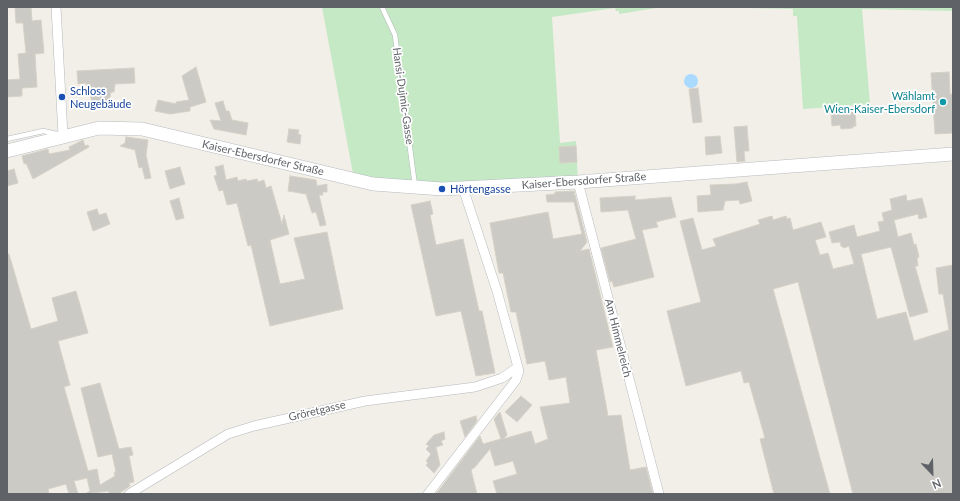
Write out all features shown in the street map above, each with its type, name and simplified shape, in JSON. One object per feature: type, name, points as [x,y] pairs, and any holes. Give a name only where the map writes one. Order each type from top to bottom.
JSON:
[{"type":"main road","name":"Kaiser-Ebersdorfer Straße","points":[[7,151],[63,135],[104,127],[142,129],[373,184],[416,188],[463,188],[578,182],[953,154]]},
{"type":"street","points":[[56,7],[63,135]]},
{"type":"street","name":"Am Himmelreich","points":[[578,182],[659,494]]},
{"type":"street","points":[[428,494],[516,380],[518,368],[497,291],[463,188]]},
{"type":"street","name":"Gröretgasse","points":[[129,494],[228,434],[254,426],[365,401],[475,387],[502,378],[518,368]]},
{"type":"lane","name":"Hansi-Dujmic-Gasse","points":[[382,7],[395,35],[416,188]]},
{"type":"lane","points":[[7,139],[43,131],[63,135]]},
{"type":"green space","points":[[322,7],[662,7],[619,14],[619,11],[616,11],[615,8],[552,17],[560,143],[576,141],[578,182],[463,188],[354,179]]},
{"type":"green space","points":[[703,7],[953,7],[953,11],[862,9],[870,104],[803,109],[797,16],[793,16],[793,9]]},
{"type":"water","points":[[691,74],[696,76],[698,81],[696,86],[691,88],[686,86],[684,81],[686,76]]},
{"type":"building","points":[[15,7],[31,7],[32,21],[41,20],[44,53],[35,54],[37,87],[22,88],[22,96],[7,97],[7,80],[20,79],[18,54],[26,53],[23,23],[16,23]]},
{"type":"building","points":[[196,67],[206,102],[190,107],[190,111],[170,114],[155,111],[158,100],[176,104],[176,102],[189,100],[182,76]]},
{"type":"building","points":[[134,68],[135,83],[115,84],[114,92],[111,92],[109,101],[92,102],[90,94],[88,95],[86,83],[78,84],[77,71]]},
{"type":"building","name":"Wählamt Wien-Kaiser-Ebersdorf","points":[[949,72],[950,94],[953,94],[953,133],[935,134],[931,73]]},
{"type":"building","points":[[698,88],[702,122],[693,123],[689,89]]},
{"type":"building","points":[[223,101],[226,111],[229,111],[232,120],[248,123],[246,135],[214,129],[210,120],[221,121],[215,103]]},
{"type":"building","points":[[855,111],[856,126],[853,126],[853,128],[841,129],[840,125],[832,126],[831,113]]},
{"type":"building","points":[[747,126],[749,151],[744,151],[745,161],[737,162],[734,127]]},
{"type":"building","points":[[289,129],[299,130],[298,134],[301,135],[300,144],[287,142]]},
{"type":"building","points":[[720,136],[722,153],[706,155],[705,137]]},
{"type":"building","points":[[126,137],[148,140],[146,155],[151,178],[145,179],[142,167],[139,168],[135,150],[120,146],[125,143]]},
{"type":"building","points":[[83,140],[85,146],[88,145],[89,147],[33,179],[26,163],[24,164],[22,156],[48,149],[49,154],[70,150],[69,147]]},
{"type":"building","points":[[576,146],[577,162],[560,163],[559,147]]},
{"type":"building","points":[[223,165],[226,180],[237,177],[238,181],[257,179],[258,182],[264,180],[266,188],[271,186],[282,224],[284,215],[289,234],[270,240],[280,284],[305,279],[294,238],[327,232],[343,309],[270,326],[251,245],[248,246],[237,203],[227,205],[223,190],[219,191],[214,176],[217,175],[215,167]]},
{"type":"building","points":[[180,167],[185,184],[170,189],[165,171]]},
{"type":"building","points":[[14,169],[18,183],[7,186],[7,171]]},
{"type":"building","points":[[290,176],[316,180],[317,186],[327,184],[327,192],[322,192],[323,195],[319,195],[326,225],[320,226],[316,212],[312,213],[306,194],[288,191]]},
{"type":"building","points":[[747,182],[752,201],[740,204],[739,200],[725,201],[723,210],[698,212],[697,196],[711,195],[710,185]]},
{"type":"building","points":[[574,191],[587,242],[580,251],[589,249],[613,347],[596,350],[608,416],[621,415],[630,470],[646,467],[653,494],[497,494],[493,481],[517,474],[513,461],[495,466],[490,449],[471,470],[477,494],[436,494],[480,436],[483,444],[501,439],[494,419],[500,412],[507,435],[503,439],[531,431],[535,444],[548,439],[540,407],[570,403],[566,377],[549,380],[545,361],[527,364],[516,312],[511,312],[503,273],[499,273],[490,223],[548,212],[553,239],[582,234],[574,202],[547,202],[546,195],[555,194],[555,192]]},
{"type":"building","points":[[906,195],[907,201],[922,198],[927,217],[919,219],[918,214],[894,220],[898,237],[911,233],[914,245],[916,244],[919,257],[917,258],[918,266],[915,266],[928,312],[910,317],[891,247],[861,254],[877,319],[906,312],[914,341],[949,330],[943,294],[939,294],[936,268],[953,265],[953,494],[853,494],[798,282],[773,289],[830,494],[774,494],[760,439],[765,438],[749,382],[744,383],[741,371],[686,386],[667,311],[701,302],[680,221],[693,218],[702,250],[716,246],[713,239],[760,224],[758,220],[772,216],[773,220],[786,216],[787,219],[790,218],[793,230],[821,222],[826,237],[815,240],[820,255],[828,253],[833,269],[854,264],[849,246],[844,248],[841,246],[840,242],[832,243],[829,232],[854,225],[857,237],[880,231],[878,222],[884,221],[882,213],[892,210],[890,199]]},
{"type":"building","points":[[635,196],[635,200],[671,197],[676,217],[656,222],[658,227],[642,230],[654,277],[614,287],[612,281],[610,282],[601,248],[636,239],[628,210],[601,212],[600,198]]},
{"type":"building","points":[[179,198],[184,218],[176,220],[170,201]]},
{"type":"building","points":[[430,201],[433,214],[430,215],[436,245],[463,239],[479,311],[482,311],[495,373],[476,376],[461,311],[436,316],[411,205]]},
{"type":"building","points":[[97,209],[99,215],[106,213],[110,224],[93,231],[87,212]]},
{"type":"building","points":[[7,254],[9,254],[31,329],[58,321],[52,298],[76,291],[88,333],[58,341],[70,385],[64,387],[88,471],[97,469],[100,485],[115,476],[114,472],[116,472],[112,454],[98,457],[81,388],[100,383],[119,449],[131,447],[133,455],[129,456],[134,482],[129,483],[130,486],[118,494],[110,494],[108,491],[85,494],[90,491],[87,478],[74,481],[78,494],[69,494],[66,484],[48,489],[49,494],[7,494]]},
{"type":"building","points":[[521,396],[532,405],[517,422],[505,412]]},
{"type":"building","points":[[476,416],[477,421],[465,437],[460,421]]},
{"type":"building","points":[[444,432],[445,439],[441,441],[443,445],[436,447],[440,465],[434,473],[426,465],[428,463],[426,461],[431,454],[426,449],[429,446],[426,444],[434,435]]},
{"type":"place","name":"Schloss Neugebäude","points":[[62,97]]},
{"type":"place","name":"Wählamt Wien-Kaiser-Ebersdorf","points":[[943,102]]},
{"type":"place","name":"Hörtengasse","points":[[442,189]]}]
